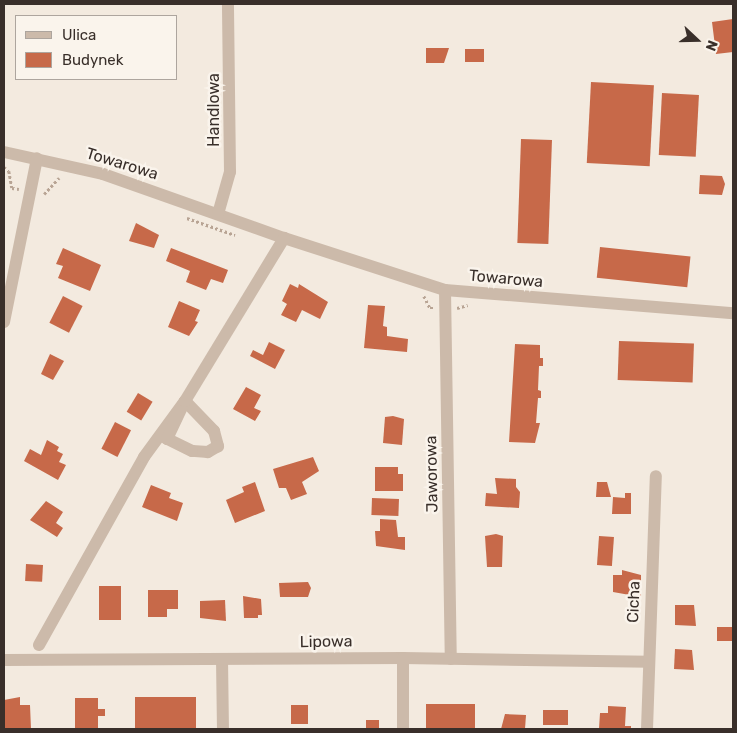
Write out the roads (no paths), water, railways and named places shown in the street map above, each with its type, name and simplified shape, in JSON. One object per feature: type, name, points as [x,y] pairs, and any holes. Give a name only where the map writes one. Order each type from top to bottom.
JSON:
[{"type":"street","name":"Handlowa","points":[[218,214],[230,172],[228,4]]},
{"type":"street","name":"Towarowa","points":[[4,152],[103,174],[284,238],[445,290],[733,313]]},
{"type":"street","points":[[4,322],[36,158]]},
{"type":"street","points":[[39,645],[144,457],[185,401],[284,238]]},
{"type":"street","name":"Jaworowa","points":[[445,290],[451,658]]},
{"type":"street","name":"Cicha","points":[[647,729],[656,476]]},
{"type":"street","points":[[403,658],[403,729]]},
{"type":"street","name":"Lipowa","points":[[4,660],[451,658],[649,662]]},
{"type":"street","points":[[222,659],[223,729]]}]
